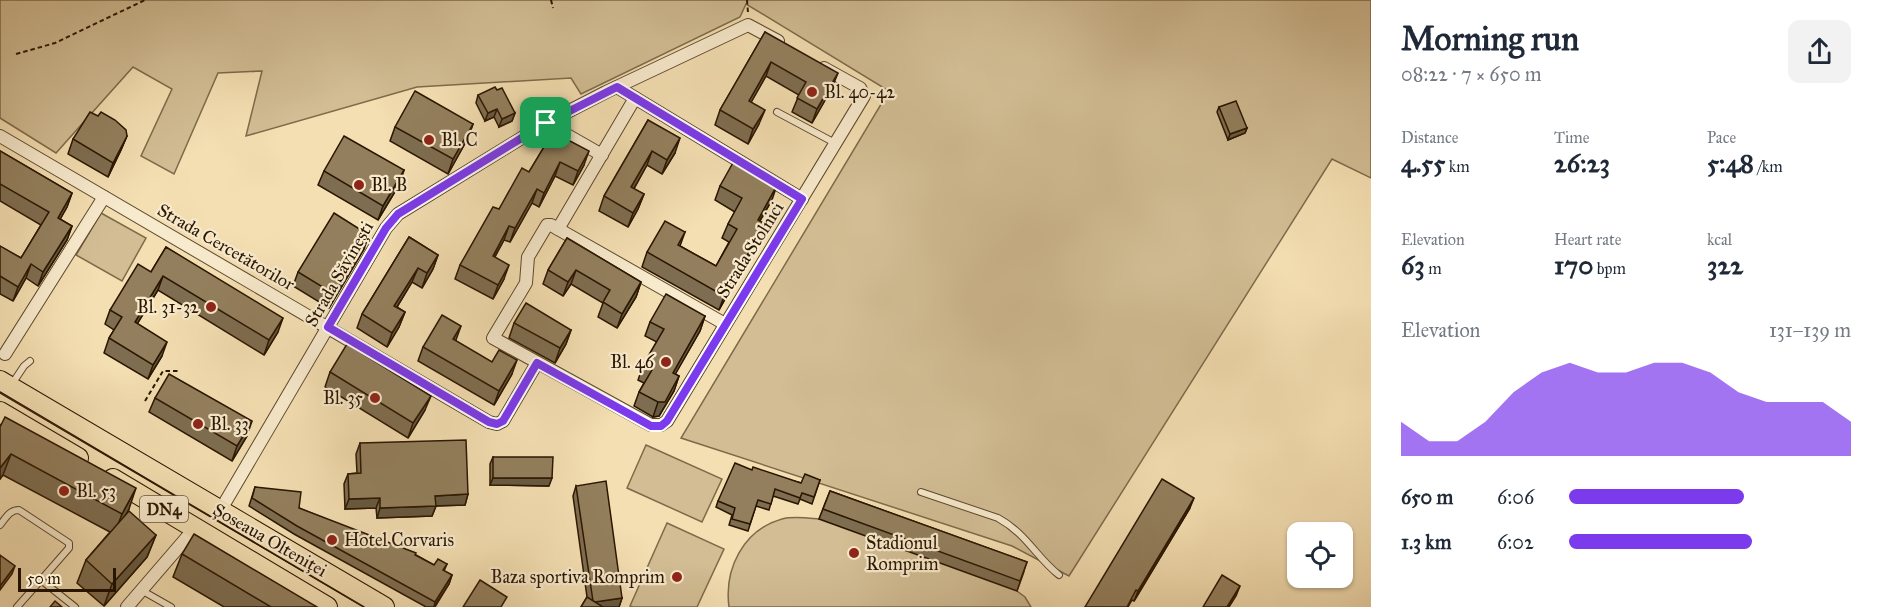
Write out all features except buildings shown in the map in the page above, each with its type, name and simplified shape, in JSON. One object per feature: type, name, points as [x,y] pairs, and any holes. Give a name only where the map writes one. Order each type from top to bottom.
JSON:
[{"type":"main road","name":"Șoseaua Olteniței","points":[[5,384],[384,607]]},
{"type":"main road","name":"Șoseaua Olteniței","points":[[0,412],[327,607]]},
{"type":"street","name":"Strada Săvinești","points":[[220,511],[386,228],[398,214],[546,123],[748,25],[789,48]]},
{"type":"street","name":"Strada Stolnici","points":[[537,363],[651,426],[661,426],[667,421],[864,96],[860,88],[809,59]]},
{"type":"street","points":[[617,87],[802,199]]},
{"type":"street","points":[[537,363],[494,338],[526,283],[528,257],[540,235],[547,225],[558,229],[635,98]]},
{"type":"street","points":[[546,123],[602,154]]},
{"type":"street","name":"Strada Cercetătorilor","points":[[0,136],[489,422],[497,424],[503,421],[537,363]]},
{"type":"street","points":[[5,354],[104,197]]},
{"type":"street","name":"Strada Stolnici","points":[[558,229],[725,324]]},
{"type":"street","points":[[127,607],[195,528]]},
{"type":"lane","points":[[777,112],[836,143]]},
{"type":"lane","points":[[5,384],[30,361]]},
{"type":"lane","points":[[921,492],[998,518],[1008,524],[1017,530],[1059,575]]},
{"type":"lane","points":[[0,525],[10,512],[19,510],[69,543],[69,548],[17,607]]},
{"type":"lane","points":[[40,580],[75,607]]},
{"type":"lane","points":[[141,590],[171,607]]},
{"type":"path","points":[[16,54],[55,43],[145,0]]},
{"type":"path","points":[[551,0],[553,8]]},
{"type":"path","points":[[145,401],[163,371],[178,371]]},
{"type":"shaded area","points":[[0,0],[1371,0],[1371,178],[1332,159],[1069,576],[1012,546],[681,438],[889,91],[746,4],[740,17],[581,94],[571,78],[417,87],[246,136],[262,71],[218,73],[174,174],[141,156],[172,89],[133,67],[56,153],[0,118]]},
{"type":"shaded area","points":[[101,213],[146,238],[122,281],[76,255]]},
{"type":"shaded area","points":[[646,445],[722,479],[702,522],[627,488]]},
{"type":"shaded area","name":"Stadionul Romprim","points":[[826,501],[1024,572],[1017,591],[1025,597],[1031,607],[729,607],[728,593],[733,565],[747,542],[768,524],[782,519],[796,517],[819,519]]},
{"type":"shaded area","name":"Baza sportiva Romprim","points":[[667,523],[724,549],[697,607],[630,606]]},
{"type":"tram line","points":[[0,392],[364,607]]},
{"type":"place","name":"Bl. 40-42","points":[[812,92]]},
{"type":"place","name":"Bl. C","points":[[429,140]]},
{"type":"place","name":"Bl. B","points":[[359,185]]},
{"type":"place","name":"Bl. 31-32","points":[[211,307]]},
{"type":"place","name":"Bl. 46","points":[[666,362]]},
{"type":"place","name":"Bl. 35","points":[[375,398]]},
{"type":"place","name":"Bl. 33","points":[[198,424]]},
{"type":"place","name":"Bl. 53","points":[[64,491]]},
{"type":"place","name":"Hotel Corvaris","points":[[332,540]]},
{"type":"place","name":"Stadionul Romprim","points":[[854,553]]},
{"type":"place","name":"Baza sportiva Romprim","points":[[677,577]]},
{"type":"route","points":[[617,87],[802,199],[667,421],[661,426],[651,426],[537,363],[503,421],[497,424],[489,422],[328,327],[392,219],[406,207],[546,123],[617,87]]}]
